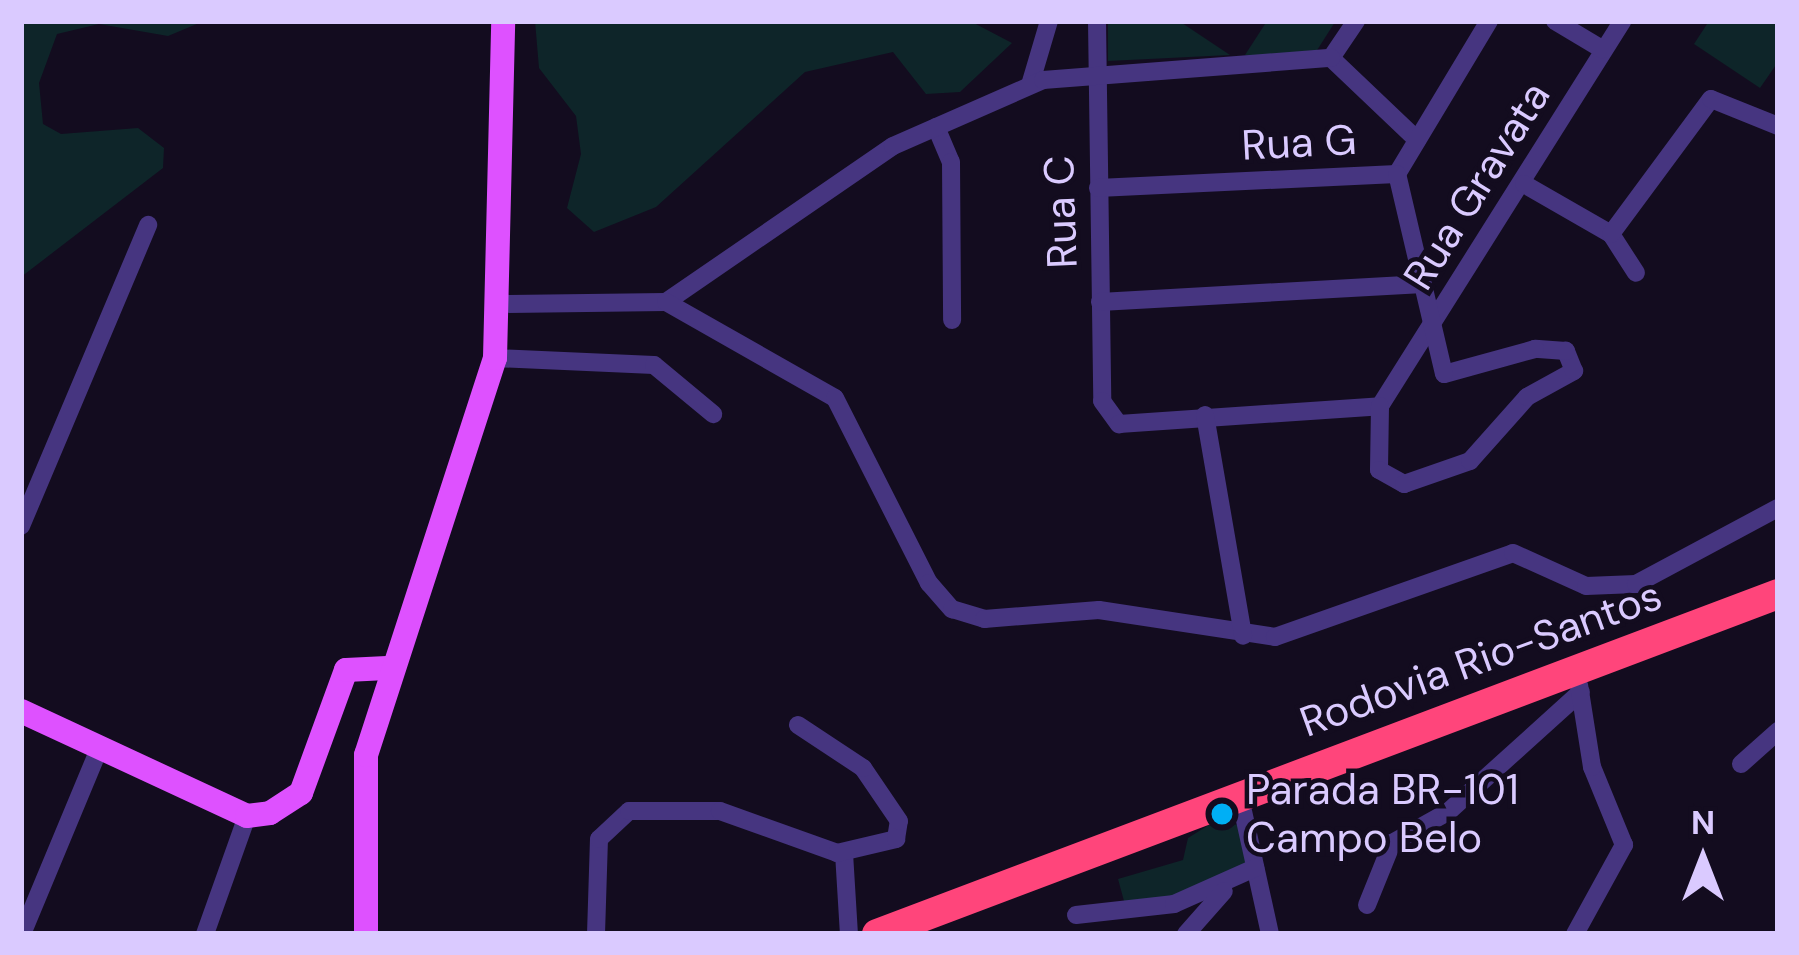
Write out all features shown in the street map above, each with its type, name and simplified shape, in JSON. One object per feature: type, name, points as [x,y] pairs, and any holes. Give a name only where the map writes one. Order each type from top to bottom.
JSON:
[{"type":"highway","name":"Rodovia Rio-Santos","points":[[877,934],[1239,794],[1578,680],[1778,593]]},
{"type":"main road","points":[[366,934],[362,787],[387,668],[495,358],[503,21]]},
{"type":"main road","points":[[21,711],[247,816],[302,794],[346,670],[387,668]]},
{"type":"street","points":[[1030,86],[1049,21]]},
{"type":"street","name":"Rua C","points":[[1097,21],[1092,69],[1102,401],[1119,424],[1205,415]]},
{"type":"street","points":[[1331,58],[1356,21]]},
{"type":"street","name":"Rua G","points":[[1098,188],[1397,174],[1489,21]]},
{"type":"street","points":[[1555,21],[1602,50]]},
{"type":"street","name":"Rua Gravata","points":[[1380,406],[1524,184],[1622,21]]},
{"type":"street","points":[[665,302],[936,127],[1030,86],[1092,69],[1331,58],[1417,140]]},
{"type":"street","points":[[1611,234],[1711,99],[1778,126]]},
{"type":"street","points":[[936,127],[951,162],[952,320]]},
{"type":"street","points":[[1243,636],[1205,415],[1380,406],[1379,470],[1404,484],[1470,461],[1528,397],[1574,371],[1566,351],[1535,349],[1444,374],[1418,284],[1397,174]]},
{"type":"street","points":[[1524,184],[1611,234],[1636,272]]},
{"type":"street","points":[[21,526],[148,225]]},
{"type":"street","points":[[1100,302],[1418,284]]},
{"type":"street","points":[[499,304],[665,302],[846,409],[916,560],[952,609],[984,620],[1100,610],[1243,636],[1315,627],[1513,553],[1586,586],[1636,584],[1778,508]]},
{"type":"street","points":[[495,358],[654,365],[713,414]]},
{"type":"street","points":[[1366,905],[1392,843],[1448,812],[1578,680]]},
{"type":"street","points":[[1575,934],[1624,845],[1592,767],[1578,680]]},
{"type":"street","points":[[596,934],[599,839],[629,811],[720,812],[844,853],[896,839],[899,821],[863,768],[798,725]]},
{"type":"street","points":[[1742,764],[1778,731]]},
{"type":"street","points":[[22,934],[100,747]]},
{"type":"street","points":[[1239,794],[1270,934]]},
{"type":"street","points":[[205,934],[247,816]]},
{"type":"street","points":[[844,853],[849,934]]},
{"type":"street","points":[[1076,915],[1174,904],[1257,876]]},
{"type":"street","points":[[1186,934],[1224,891],[1257,876]]},
{"type":"green space","points":[[21,21],[204,21],[168,36],[99,24],[57,34],[39,83],[43,124],[61,134],[138,128],[164,148],[163,168],[21,277]]},
{"type":"green space","points":[[535,21],[970,21],[1012,43],[960,92],[926,94],[893,52],[805,72],[656,207],[594,232],[567,208],[581,154],[576,116],[539,68]]},
{"type":"green space","points":[[1108,21],[1179,21],[1230,55],[1108,61]]},
{"type":"green space","points":[[1267,21],[1335,22],[1314,55],[1245,55]]},
{"type":"green space","points":[[1709,21],[1778,21],[1778,62],[1760,88],[1694,44]]},
{"type":"green space","points":[[1212,823],[1241,825],[1251,866],[1171,901],[1124,901],[1118,879],[1183,860],[1188,838]]},
{"type":"place","name":"Parada BR-101 Campo Belo","points":[[1222,814]]}]
